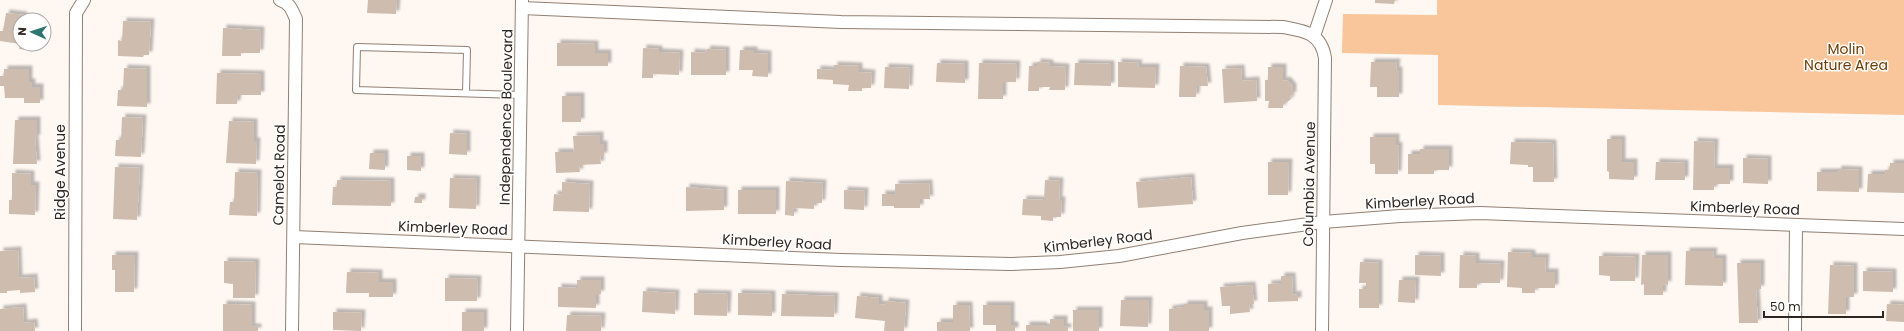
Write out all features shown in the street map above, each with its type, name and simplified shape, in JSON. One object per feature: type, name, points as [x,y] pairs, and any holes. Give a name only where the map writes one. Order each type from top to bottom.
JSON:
[{"type":"street","name":"Ridge Avenue","points":[[75,331],[76,13],[84,0]]},
{"type":"street","name":"Camelot Road","points":[[280,0],[292,7],[296,19],[292,331]]},
{"type":"street","points":[[522,4],[841,22],[1283,27],[1297,30],[1316,38],[1326,0]]},
{"type":"street","name":"Independence Boulevard","points":[[517,331],[522,4]]},
{"type":"street","name":"Columbia Avenue","points":[[1316,38],[1323,47],[1326,58],[1322,331]]},
{"type":"street","name":"Kimberley Road","points":[[294,237],[841,260],[1039,263],[1119,256],[1242,233],[1323,222],[1400,216],[1480,213],[1904,229]]},
{"type":"street","points":[[1795,331],[1796,225]]},
{"type":"lane","points":[[466,93],[467,50],[357,47],[356,90],[466,93],[521,94]]},
{"type":"green space","name":"Molin Nature Area","points":[[1437,0],[1904,0],[1904,115],[1438,105],[1438,55],[1342,53],[1343,14],[1437,15]]},
{"type":"building","points":[[368,0],[397,0],[396,14],[367,13]]},
{"type":"building","points":[[1375,0],[1395,0],[1394,4],[1375,3]]},
{"type":"building","points":[[6,13],[12,14],[12,43],[0,41],[0,31],[3,31]]},
{"type":"building","points":[[123,21],[151,22],[149,55],[144,55],[143,57],[118,56],[118,40],[122,41]]},
{"type":"building","points":[[223,28],[261,30],[260,53],[241,53],[241,56],[222,56]]},
{"type":"building","points":[[557,43],[595,44],[595,53],[608,53],[608,66],[557,66]]},
{"type":"building","points":[[643,48],[659,49],[659,52],[680,53],[679,75],[653,74],[653,78],[642,78]]},
{"type":"building","points":[[707,49],[726,50],[726,75],[691,75],[691,52],[706,53]]},
{"type":"building","points":[[740,50],[754,50],[754,53],[768,54],[768,77],[752,76],[753,70],[739,70]]},
{"type":"building","points":[[1037,62],[1050,63],[1050,66],[1066,67],[1065,90],[1049,90],[1050,87],[1039,87],[1039,91],[1028,91],[1029,66],[1037,66]]},
{"type":"building","points":[[1118,62],[1139,63],[1138,67],[1156,67],[1155,88],[1118,87]]},
{"type":"building","points":[[1371,62],[1397,62],[1396,70],[1399,70],[1399,97],[1377,97],[1377,87],[1370,87]]},
{"type":"building","points":[[937,63],[965,64],[965,83],[936,82]]},
{"type":"building","points":[[979,63],[1017,64],[1016,82],[1003,82],[1003,99],[978,99]]},
{"type":"building","points":[[1075,63],[1111,64],[1111,86],[1074,85]]},
{"type":"building","points":[[834,65],[859,66],[859,72],[872,73],[871,88],[862,88],[862,91],[848,91],[849,85],[833,84],[833,80],[817,79],[817,69],[834,70]]},
{"type":"building","points":[[1180,66],[1206,67],[1208,86],[1197,86],[1196,97],[1179,97]]},
{"type":"building","points":[[885,67],[910,68],[909,89],[884,88]]},
{"type":"building","points":[[1268,67],[1283,67],[1283,81],[1287,80],[1293,87],[1293,95],[1290,96],[1291,99],[1283,105],[1283,108],[1268,108],[1269,101],[1265,101],[1265,80],[1268,80]]},
{"type":"building","points":[[124,68],[147,69],[147,107],[117,106],[118,90],[123,90]]},
{"type":"building","points":[[1241,68],[1242,81],[1256,80],[1257,101],[1224,103],[1222,69]]},
{"type":"building","points":[[4,69],[29,69],[29,82],[32,82],[32,87],[40,87],[40,103],[24,103],[24,98],[5,98],[4,86],[0,86],[0,76],[4,76]]},
{"type":"building","points":[[217,73],[261,74],[261,95],[238,95],[237,104],[216,104]]},
{"type":"building","points":[[562,96],[581,96],[581,122],[562,122]]},
{"type":"building","points":[[122,117],[143,118],[141,157],[115,156],[116,140],[121,140]]},
{"type":"building","points":[[15,120],[37,120],[37,138],[35,138],[37,164],[13,164]]},
{"type":"building","points":[[229,121],[254,122],[254,141],[257,141],[256,164],[226,163]]},
{"type":"building","points":[[450,133],[467,134],[467,155],[449,154]]},
{"type":"building","points":[[600,135],[600,144],[604,144],[604,156],[600,156],[601,164],[579,165],[580,172],[556,173],[555,152],[574,152],[573,136]]},
{"type":"building","points":[[1370,137],[1396,137],[1396,146],[1399,145],[1398,174],[1375,174],[1375,164],[1370,164]]},
{"type":"building","points":[[1607,139],[1622,139],[1622,162],[1634,162],[1634,180],[1609,179],[1609,172],[1607,171]]},
{"type":"building","points":[[1694,141],[1715,142],[1714,168],[1730,168],[1730,184],[1714,184],[1714,190],[1693,190]]},
{"type":"building","points":[[1511,142],[1553,143],[1554,182],[1533,182],[1533,167],[1528,167],[1528,165],[1510,164]]},
{"type":"building","points":[[1420,149],[1449,149],[1449,170],[1434,170],[1434,174],[1408,174],[1408,154],[1420,154]]},
{"type":"building","points":[[370,153],[385,153],[385,170],[369,169]]},
{"type":"building","points":[[407,156],[421,156],[421,171],[407,170]]},
{"type":"building","points":[[1743,158],[1768,159],[1768,184],[1743,183]]},
{"type":"building","points":[[1268,162],[1289,162],[1288,195],[1268,195]]},
{"type":"building","points":[[1656,162],[1685,163],[1685,180],[1655,180]]},
{"type":"building","points":[[1890,163],[1904,163],[1904,193],[1867,192],[1868,174],[1885,174],[1885,170],[1890,170]]},
{"type":"building","points":[[115,167],[140,168],[137,220],[113,219]]},
{"type":"building","points":[[1838,169],[1859,170],[1859,192],[1817,191],[1817,172],[1838,172]]},
{"type":"building","points":[[235,172],[258,173],[257,216],[229,215],[230,202],[234,202]]},
{"type":"building","points":[[12,173],[31,174],[31,185],[36,185],[35,215],[9,214],[9,200],[12,200]]},
{"type":"building","points":[[1191,177],[1193,204],[1138,208],[1136,182]]},
{"type":"building","points":[[450,178],[477,179],[476,209],[449,208]]},
{"type":"building","points":[[337,180],[391,181],[391,206],[332,205],[333,187],[337,187]]},
{"type":"building","points":[[1045,180],[1060,181],[1059,200],[1062,200],[1061,217],[1053,217],[1053,221],[1041,220],[1041,216],[1022,215],[1023,199],[1044,200]]},
{"type":"building","points":[[786,181],[823,183],[822,203],[814,203],[814,209],[794,208],[794,216],[785,215]]},
{"type":"building","points":[[562,182],[590,184],[589,212],[553,211],[554,194],[562,195]]},
{"type":"building","points":[[929,183],[930,199],[920,199],[920,208],[894,208],[894,206],[882,206],[882,194],[895,194],[895,184]]},
{"type":"building","points":[[686,187],[724,190],[724,210],[686,211]]},
{"type":"building","points":[[738,190],[776,190],[776,214],[738,214]]},
{"type":"building","points":[[844,190],[865,191],[864,210],[844,209]]},
{"type":"building","points":[[415,197],[422,197],[422,203],[414,203]]},
{"type":"building","points":[[18,250],[19,278],[34,277],[35,292],[20,293],[20,290],[0,293],[0,251]]},
{"type":"building","points":[[1686,251],[1714,251],[1713,258],[1723,258],[1723,286],[1685,285]]},
{"type":"building","points":[[1508,252],[1532,253],[1532,257],[1546,257],[1545,272],[1555,272],[1555,288],[1535,288],[1535,293],[1522,293],[1522,288],[1507,287]]},
{"type":"building","points":[[112,255],[135,255],[134,292],[115,292],[115,270],[112,270]]},
{"type":"building","points":[[1415,255],[1441,256],[1441,276],[1415,275]]},
{"type":"building","points":[[1460,255],[1476,256],[1476,263],[1501,264],[1500,283],[1477,283],[1477,288],[1459,288]]},
{"type":"building","points":[[1642,255],[1668,255],[1668,285],[1663,284],[1663,295],[1644,295],[1644,284],[1641,285]]},
{"type":"building","points":[[1599,256],[1636,257],[1635,281],[1610,281],[1610,276],[1599,275]]},
{"type":"building","points":[[224,261],[256,262],[255,298],[233,298],[233,284],[224,283]]},
{"type":"building","points":[[1360,262],[1379,263],[1379,308],[1359,308],[1359,289],[1366,289],[1366,283],[1359,283]]},
{"type":"building","points":[[1737,263],[1761,263],[1761,289],[1756,289],[1758,323],[1739,323]]},
{"type":"building","points":[[1830,265],[1854,266],[1854,297],[1846,297],[1846,314],[1828,314]]},
{"type":"building","points":[[1863,271],[1893,272],[1893,292],[1863,291]]},
{"type":"building","points":[[347,272],[379,273],[379,282],[393,282],[393,297],[369,297],[369,293],[346,293]]},
{"type":"building","points":[[1281,276],[1292,276],[1293,295],[1298,294],[1298,301],[1268,302],[1268,284],[1281,283]]},
{"type":"building","points":[[445,278],[478,279],[477,301],[445,301]]},
{"type":"building","points":[[577,280],[601,280],[601,294],[596,294],[596,308],[558,307],[558,287],[577,288]]},
{"type":"building","points":[[1399,280],[1416,280],[1415,303],[1398,302]]},
{"type":"building","points":[[1252,285],[1254,304],[1249,304],[1250,312],[1230,314],[1230,306],[1222,306],[1220,287]]},
{"type":"building","points":[[643,291],[676,293],[675,314],[642,312]]},
{"type":"building","points":[[694,293],[728,294],[727,316],[694,315]]},
{"type":"building","points":[[738,293],[772,294],[772,316],[738,315]]},
{"type":"building","points":[[782,294],[835,296],[834,317],[781,316]]},
{"type":"building","points":[[857,296],[879,298],[879,304],[885,305],[885,301],[906,303],[904,331],[884,331],[885,321],[855,318]]},
{"type":"building","points":[[1121,300],[1149,300],[1148,327],[1120,326]]},
{"type":"building","points":[[223,304],[252,305],[252,327],[258,327],[258,331],[223,331]]},
{"type":"building","points":[[1184,304],[1204,304],[1204,310],[1209,310],[1209,331],[1169,331],[1169,309],[1184,307]]},
{"type":"building","points":[[1887,304],[1904,305],[1904,322],[1886,321]]},
{"type":"building","points":[[953,305],[969,305],[970,331],[937,331],[937,322],[953,322]]},
{"type":"building","points":[[983,305],[1011,305],[1011,325],[1015,325],[1015,331],[996,331],[996,325],[983,325]]},
{"type":"building","points":[[23,307],[24,323],[34,322],[35,331],[0,331],[0,309]]},
{"type":"building","points":[[1073,310],[1099,310],[1099,331],[1073,331]]},
{"type":"building","points":[[333,312],[362,313],[361,331],[333,330]]},
{"type":"building","points":[[462,312],[484,312],[484,331],[462,331]]},
{"type":"building","points":[[567,315],[602,316],[601,331],[566,331]]},
{"type":"building","points":[[1050,319],[1064,319],[1064,327],[1068,327],[1068,331],[1026,331],[1026,325],[1043,325],[1044,327],[1050,327]]}]
